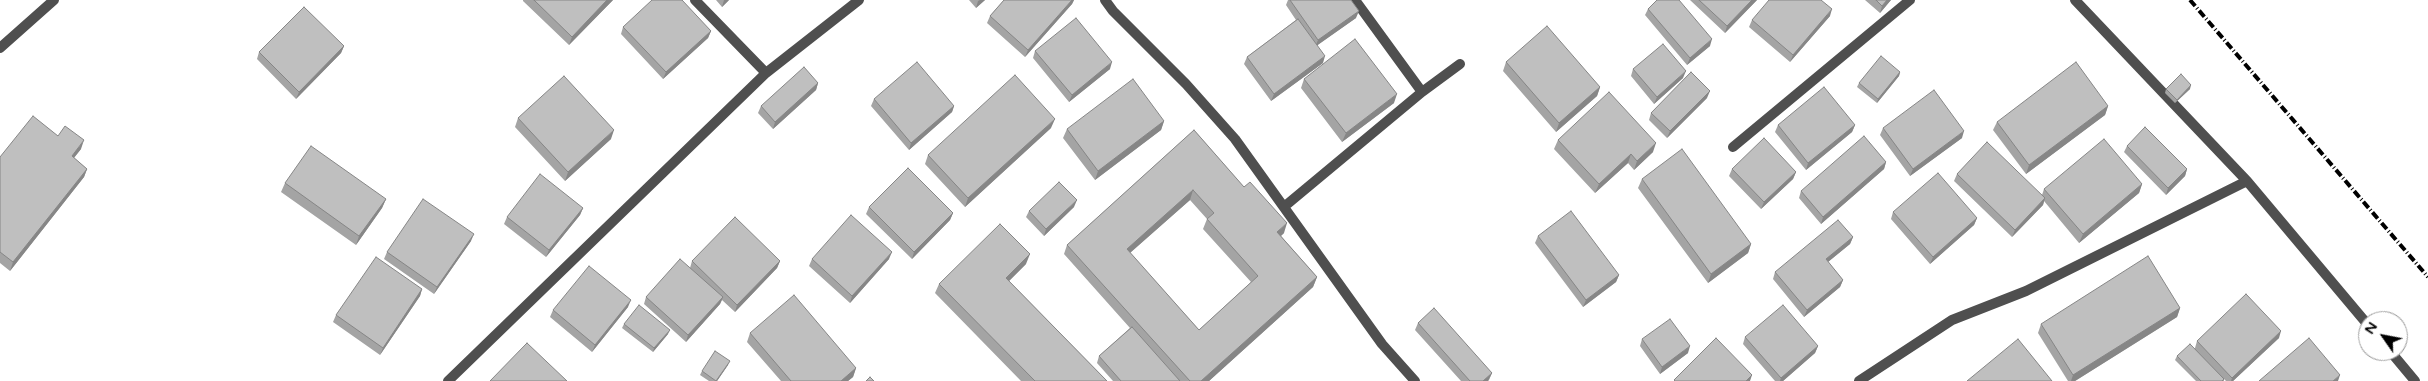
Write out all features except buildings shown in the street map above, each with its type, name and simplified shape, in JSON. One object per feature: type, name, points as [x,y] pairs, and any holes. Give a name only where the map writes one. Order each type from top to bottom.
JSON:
[{"type":"street","points":[[0,48],[54,0]]},
{"type":"street","points":[[695,0],[766,74]]},
{"type":"street","points":[[448,381],[766,74],[859,0]]},
{"type":"street","points":[[1105,0],[1113,11],[1186,84],[1235,139],[1285,206],[1382,344],[1415,381]]},
{"type":"street","points":[[1355,0],[1422,92]]},
{"type":"street","points":[[1733,147],[1910,0]]},
{"type":"street","points":[[2075,0],[2247,181],[2358,313]]},
{"type":"street","points":[[1285,206],[1422,92],[1460,64]]},
{"type":"street","points":[[1859,381],[1952,320],[2026,290],[2247,181]]},
{"type":"street","points":[[2398,361],[2415,381]]},
{"type":"railway","points":[[2190,0],[2428,277]]}]
